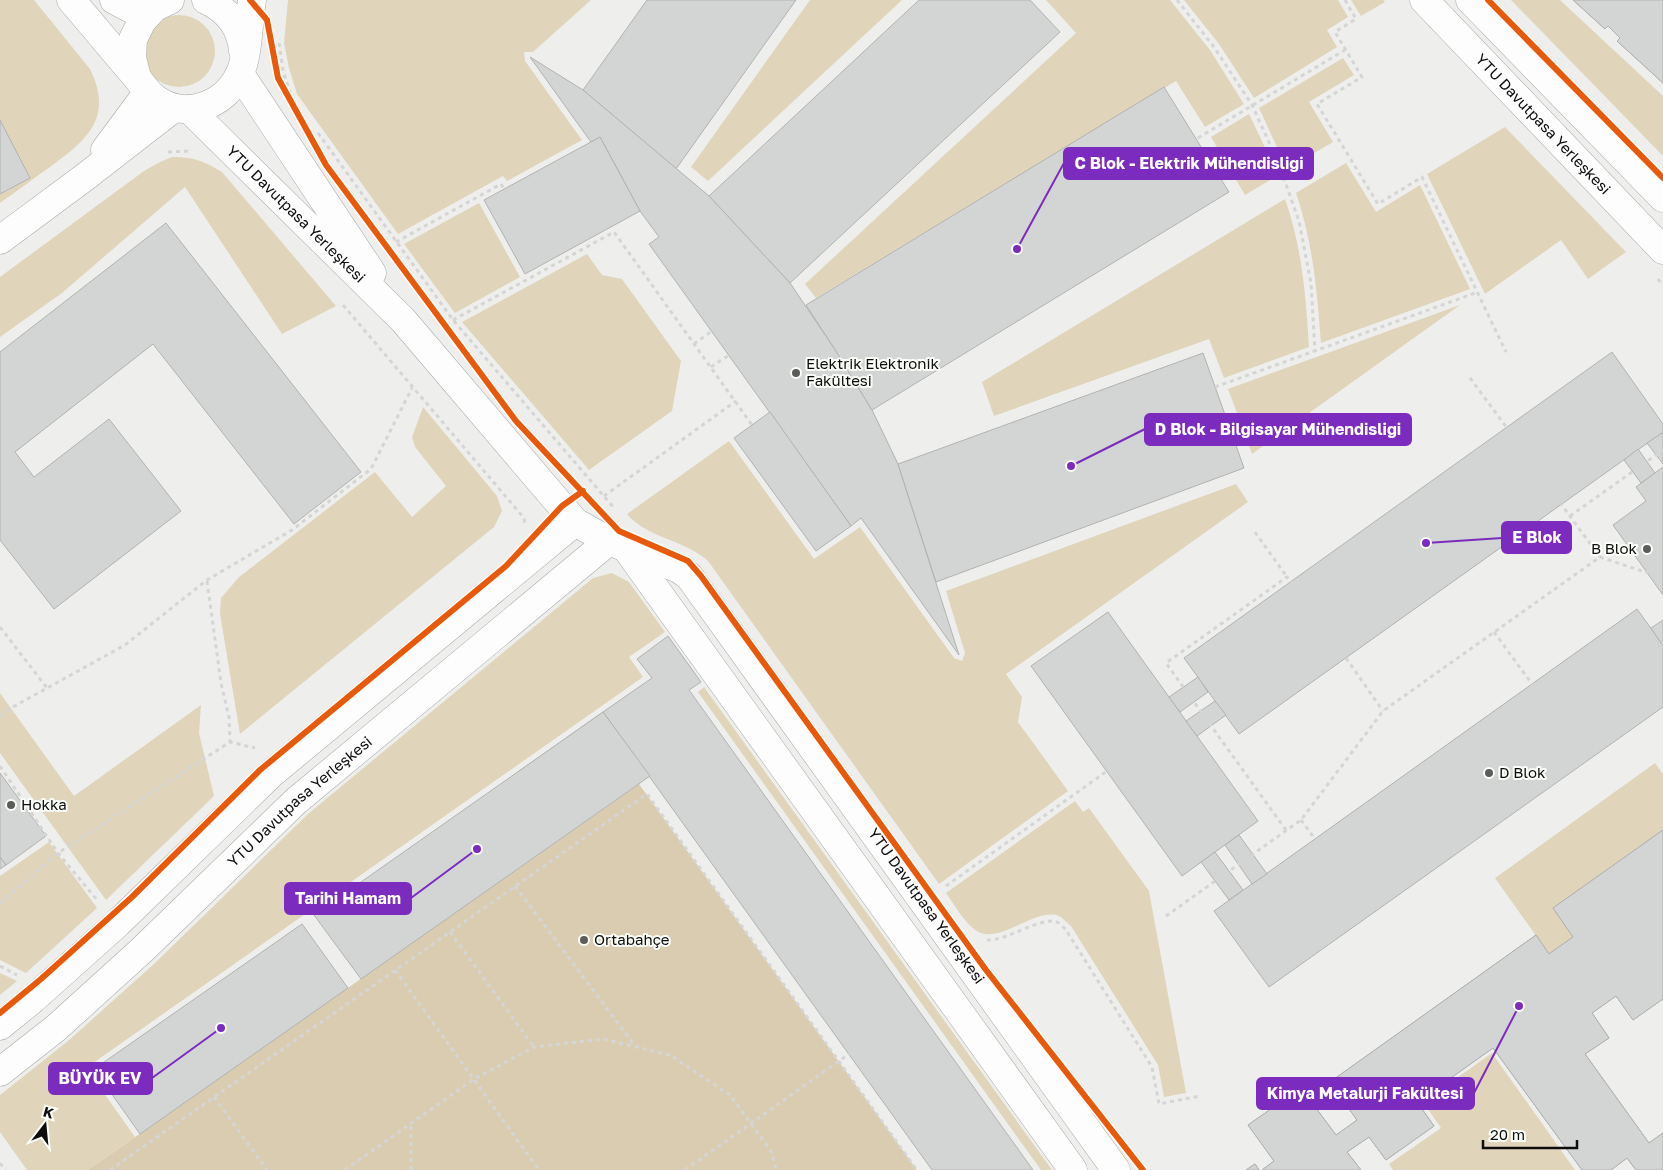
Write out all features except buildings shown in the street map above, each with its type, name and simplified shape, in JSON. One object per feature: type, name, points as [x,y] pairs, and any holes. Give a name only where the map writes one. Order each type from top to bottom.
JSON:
[{"type":"street","name":"YTU Davutpasa Yerleşkesi","points":[[71,0],[142,85],[160,102],[181,108],[403,320],[575,522],[617,544],[679,569],[689,576],[1116,1170]]},
{"type":"street","points":[[114,0],[131,9],[163,4]]},
{"type":"street","name":"YTU Davutpasa Yerleşkesi","points":[[206,0],[223,9],[235,23],[242,39],[242,66],[403,320]]},
{"type":"street","points":[[0,240],[181,108],[205,107],[220,99],[232,88],[242,66],[252,0]]},
{"type":"street","name":"YTU Davutpasa Yerleşkesi","points":[[1424,0],[1663,250]]},
{"type":"street","points":[[1470,0],[1663,198]]},
{"type":"street","points":[[85,177],[142,85],[132,58],[133,39],[142,21],[163,4]]},
{"type":"street","points":[[0,1026],[118,923],[271,774],[575,522]]},
{"type":"street","name":"YTU Davutpasa Yerleşkesi","points":[[0,1072],[56,1028],[142,950],[296,801],[617,544]]},
{"type":"street","name":"YTU Davutpasa Yerleşkesi","points":[[617,544],[1073,1170]]},
{"type":"path","points":[[1177,0],[1214,47],[1252,106],[1278,162],[1299,221],[1310,283],[1315,351]]},
{"type":"path","points":[[1345,0],[1356,19],[1335,32],[1362,77],[1317,104],[1378,204],[1422,177],[1506,352]]},
{"type":"path","points":[[279,35],[283,70],[292,100]]},
{"type":"path","points":[[272,49],[278,78],[292,100]]},
{"type":"path","points":[[1198,138],[1345,50]]},
{"type":"path","points":[[315,129],[453,320],[614,232],[752,425]]},
{"type":"path","points":[[163,154],[171,151],[190,151]]},
{"type":"path","points":[[396,242],[501,184],[504,189]]},
{"type":"path","points":[[1215,386],[1478,292]]},
{"type":"path","points":[[342,304],[524,518],[527,531]]},
{"type":"path","points":[[694,344],[712,331]]},
{"type":"path","points":[[711,367],[729,355]]},
{"type":"path","points":[[1470,378],[1507,428]]},
{"type":"path","points":[[0,716],[124,645],[207,580],[292,530],[371,469],[412,388]]},
{"type":"path","points":[[604,496],[736,401]]},
{"type":"path","points":[[1570,516],[1663,450]]},
{"type":"path","points":[[1561,504],[1600,557],[1648,573]]},
{"type":"path","points":[[1255,532],[1291,582]]},
{"type":"path","points":[[1166,916],[1301,820],[1384,711],[1600,557]]},
{"type":"path","points":[[1286,830],[1166,663],[1287,577]]},
{"type":"path","points":[[207,580],[221,682],[230,717],[230,742]]},
{"type":"path","points":[[0,627],[47,688]]},
{"type":"path","points":[[1494,632],[1532,684]]},
{"type":"path","points":[[1346,658],[1384,711]]},
{"type":"path","points":[[0,903],[58,853],[230,742],[257,749]]},
{"type":"path","points":[[0,766],[58,853],[99,902]]},
{"type":"path","points":[[946,886],[1107,771]]},
{"type":"path","points":[[110,1170],[647,794],[917,1170]]},
{"type":"path","points":[[1301,820],[1315,839]]},
{"type":"path","points":[[515,886],[636,1046]]},
{"type":"path","points":[[980,939],[994,940],[1045,922],[1057,922],[1066,930],[1152,1067],[1159,1104],[1200,1096]]},
{"type":"path","points":[[450,932],[534,1047]]},
{"type":"path","points":[[0,966],[18,976]]},
{"type":"path","points":[[395,970],[539,1170]]},
{"type":"path","points":[[345,1170],[474,1078],[534,1047],[603,1039],[670,1055],[730,1095],[770,1151],[776,1170]]},
{"type":"path","points":[[685,1170],[848,1054]]},
{"type":"path","points":[[214,1097],[267,1170]]},
{"type":"path","points":[[411,1123],[411,1170]]},
{"type":"path","points":[[0,1164],[5,1170]]},
{"type":"shaded area","points":[[0,0],[34,0],[90,69],[97,86],[99,101],[98,114],[93,126],[85,137],[63,157],[0,203]]},
{"type":"shaded area","points":[[288,0],[591,0],[533,52],[524,52],[525,61],[582,140],[507,181],[503,176],[398,234],[297,94],[284,43]]},
{"type":"shaded area","points":[[810,0],[902,0],[708,181],[691,167]]},
{"type":"shaded area","points":[[1046,0],[1170,0],[1210,50],[1244,104],[1205,127],[1176,81],[816,298],[805,284],[1076,33]]},
{"type":"shaded area","points":[[1184,0],[1338,0],[1348,17],[1327,30],[1337,47],[1254,98],[1219,44]]},
{"type":"shaded area","points":[[1351,0],[1383,0],[1385,2],[1361,16]]},
{"type":"shaded area","points":[[1511,0],[1560,0],[1663,96],[1663,156]]},
{"type":"shaded area","points":[[179,15],[193,18],[205,25],[212,37],[215,51],[212,65],[205,77],[193,84],[179,87],[165,84],[153,77],[146,65],[143,51],[146,37],[153,25],[165,18]]},
{"type":"shaded area","points":[[1343,58],[1354,75],[1309,102],[1333,142],[1287,169],[1259,108]]},
{"type":"shaded area","points":[[1249,114],[1277,176],[1245,195],[1211,137]]},
{"type":"shaded area","points":[[1505,127],[1626,252],[1588,279],[1561,240],[1485,294],[1427,174]]},
{"type":"shaded area","points":[[172,157],[198,160],[222,172],[336,306],[282,334],[185,187],[62,293],[0,337],[0,277],[144,171]]},
{"type":"shaded area","points":[[1346,163],[1376,212],[1420,185],[1470,289],[1321,343],[1316,286],[1307,230],[1296,193]]},
{"type":"shaded area","points":[[1285,199],[1295,235],[1305,291],[1309,347],[1224,378],[1209,339],[994,416],[982,382]]},
{"type":"shaded area","points":[[479,203],[520,277],[455,313],[404,244]]},
{"type":"shaded area","points":[[587,254],[602,275],[622,279],[681,361],[672,411],[589,470],[462,322]]},
{"type":"shaded area","points":[[1460,305],[1252,454],[1228,389]]},
{"type":"shaded area","points":[[423,407],[497,496],[502,511],[494,527],[240,734],[220,614],[221,598],[239,577],[375,472],[412,517],[446,486],[415,447],[412,437]]},
{"type":"shaded area","points":[[729,441],[814,559],[860,527],[954,658],[962,661],[965,653],[946,591],[1236,484],[1248,502],[1006,674],[1022,697],[1018,722],[1068,791],[939,884],[708,561],[688,548],[645,529],[627,514]]},
{"type":"shaded area","points":[[612,573],[629,582],[665,632],[629,657],[643,677],[86,1068],[135,1137],[88,1170],[27,1170],[0,1132],[0,1095],[68,1041],[155,963],[308,814],[593,578]]},
{"type":"shaded area","points":[[704,687],[1052,1170],[1041,1170],[698,692]]},
{"type":"shaded area","points":[[0,693],[74,796],[201,705],[199,733],[214,796],[106,900],[0,753]]},
{"type":"shaded area","points":[[1655,763],[1663,774],[1663,830],[1553,908],[1573,937],[1549,954],[1495,878]]},
{"type":"shaded area","name":"Ortabahçe","points":[[639,784],[917,1170],[88,1170]]},
{"type":"shaded area","points":[[1075,801],[1083,812],[1089,808],[1149,891],[1186,1093],[1164,1097],[1158,1065],[1071,926],[1062,918],[1051,914],[1000,932],[981,933],[971,927],[946,893]]},
{"type":"shaded area","points":[[49,842],[97,908],[26,973],[0,960],[0,876]]},
{"type":"shaded area","points":[[0,973],[17,981],[0,995]]},
{"type":"shaded area","points":[[1492,1053],[1575,1170],[1393,1170],[1389,1164],[1441,1128],[1423,1102]]},
{"type":"cycle path","points":[[250,0],[267,20],[278,78],[326,165],[516,421],[619,531],[688,561],[701,576],[986,970],[1143,1170]]},
{"type":"cycle path","points":[[1488,0],[1663,178]]},
{"type":"cycle path","points":[[0,1013],[41,979],[132,897],[260,770],[506,566],[562,506],[583,491]]},
{"type":"place","name":"C Blok - Elektrik Mühendisliği","points":[[1017,249]]},
{"type":"place","name":"Elektrik Elektronik Fakültesi","points":[[796,373]]},
{"type":"place","name":"D Blok - Bilgisayar Mühendisliği","points":[[1071,466]]},
{"type":"place","name":"E Blok","points":[[1426,543]]},
{"type":"place","name":"B Blok","points":[[1647,549]]},
{"type":"place","name":"D Blok","points":[[1489,773]]},
{"type":"place","name":"Hokka","points":[[11,805]]},
{"type":"place","name":"Tarihi Hamam","points":[[477,849]]},
{"type":"place","name":"Ortabahçe","points":[[584,940]]},
{"type":"place","name":"Kimya Metalurji Fakültesi","points":[[1519,1006]]},
{"type":"place","name":"BÜYÜK EV","points":[[221,1028]]}]
